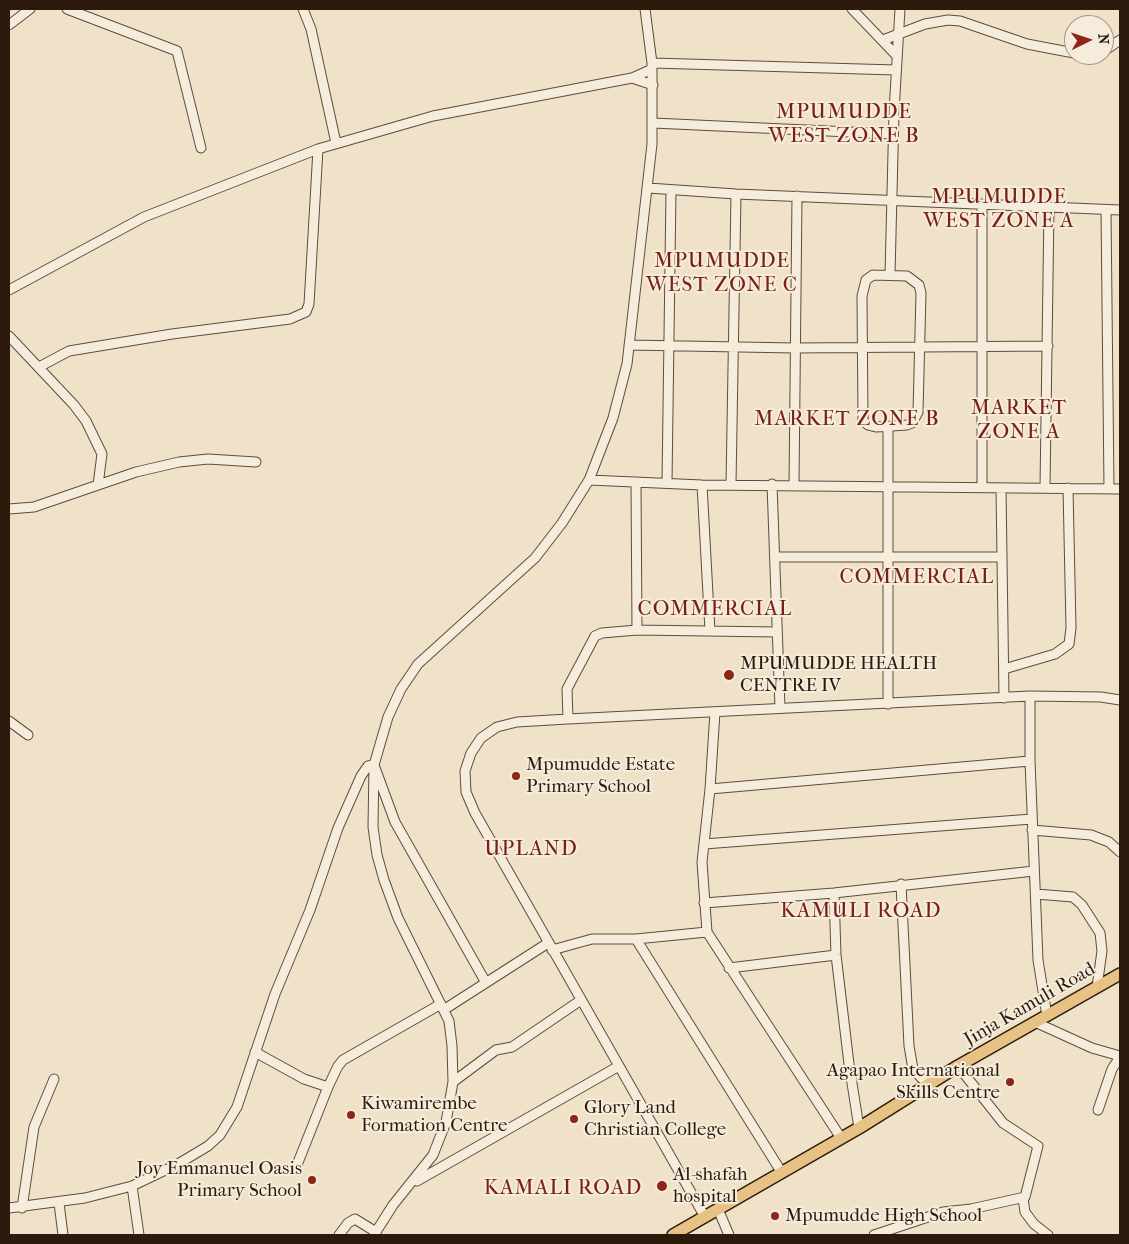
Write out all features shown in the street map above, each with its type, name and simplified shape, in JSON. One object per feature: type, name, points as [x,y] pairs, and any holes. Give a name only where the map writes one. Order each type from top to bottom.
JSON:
[{"type":"main road","name":"Jinja Kamuli Road","points":[[673,1235],[859,1128],[927,1084],[1120,974]]},
{"type":"street","points":[[9,25],[30,9]]},
{"type":"street","points":[[67,9],[177,51],[201,148]]},
{"type":"street","points":[[303,9],[311,29],[336,143]]},
{"type":"street","points":[[339,1235],[348,1223],[355,1219],[375,1233],[393,1206],[433,1155],[446,1122],[453,1082],[451,1032],[443,1007],[406,935],[384,880],[373,827],[374,765],[388,717],[401,689],[418,664],[534,558],[562,523],[589,480],[622,388],[648,188],[653,123],[652,66],[645,9]]},
{"type":"street","points":[[852,9],[896,55]]},
{"type":"street","points":[[890,275],[896,55],[900,9]]},
{"type":"street","points":[[883,40],[925,24],[948,20],[960,21],[1027,44],[1064,51]]},
{"type":"street","points":[[9,290],[144,217],[318,149],[433,116],[632,78],[652,66],[896,70]]},
{"type":"street","points":[[632,78],[653,85]]},
{"type":"street","points":[[653,123],[894,134]]},
{"type":"street","points":[[39,367],[69,351],[172,334],[290,319],[306,312],[309,304],[318,149]]},
{"type":"street","points":[[648,188],[736,194],[1120,210]]},
{"type":"street","points":[[666,483],[671,190]]},
{"type":"street","points":[[731,484],[735,347],[736,194]]},
{"type":"street","points":[[794,484],[797,196]]},
{"type":"street","points":[[982,204],[982,487]]},
{"type":"street","points":[[1044,488],[1049,208]]},
{"type":"street","points":[[1106,210],[1109,488]]},
{"type":"street","points":[[873,275],[907,276],[918,285],[921,293],[921,348],[916,418],[907,426],[868,425],[863,421],[863,287],[866,280],[873,275]]},
{"type":"street","points":[[9,336],[86,421],[100,447],[102,462],[98,485]]},
{"type":"street","points":[[629,345],[795,348],[1048,346]]},
{"type":"street","points":[[888,427],[888,704]]},
{"type":"street","points":[[9,509],[46,503],[136,472],[179,462],[208,459],[256,462]]},
{"type":"street","points":[[589,480],[702,485],[794,484],[1120,489]]},
{"type":"street","points":[[636,482],[636,630]]},
{"type":"street","points":[[772,484],[780,708]]},
{"type":"street","points":[[702,485],[710,631]]},
{"type":"street","points":[[1001,488],[1000,557],[1004,698]]},
{"type":"street","points":[[1004,669],[1055,654],[1069,644],[1071,628],[1068,488]]},
{"type":"street","points":[[775,557],[1000,557]]},
{"type":"street","points":[[568,719],[567,689],[595,636],[602,633],[636,630],[777,632]]},
{"type":"street","points":[[1030,696],[1032,830],[1038,960],[1047,1016]]},
{"type":"street","points":[[705,1217],[474,813],[466,792],[465,772],[471,753],[481,738],[497,727],[517,722],[1030,696],[1101,697],[1120,700]]},
{"type":"street","points":[[715,712],[710,788],[702,862],[707,932],[728,968],[841,1138]]},
{"type":"street","points":[[9,721],[28,735]]},
{"type":"street","points":[[710,788],[1030,761]]},
{"type":"street","points":[[374,765],[395,822],[486,981]]},
{"type":"street","points":[[9,1208],[22,1208],[109,1194],[132,1186],[178,1164],[208,1146],[220,1136],[237,1107],[275,994],[310,910],[338,828],[364,770],[368,766],[374,765]]},
{"type":"street","points":[[704,844],[1032,818]]},
{"type":"street","points":[[1032,830],[1091,835],[1109,842],[1120,852]]},
{"type":"street","points":[[704,903],[834,893],[902,884],[1034,871]]},
{"type":"street","points":[[902,884],[909,1046],[913,1069],[927,1084]]},
{"type":"street","points":[[834,893],[836,955],[848,1064],[859,1128]]},
{"type":"street","points":[[1036,894],[1073,897],[1100,933],[1102,941],[1097,987]]},
{"type":"street","points":[[295,1170],[328,1087],[343,1060],[443,1007],[550,946],[581,941],[636,939],[707,932]]},
{"type":"street","points":[[636,939],[782,1173]]},
{"type":"street","points":[[728,968],[836,955]]},
{"type":"street","points":[[453,1082],[496,1050],[512,1047],[581,1000]]},
{"type":"street","points":[[1036,1023],[1092,1048],[1120,1057],[1112,1069],[1098,1110]]},
{"type":"street","points":[[255,1052],[304,1079],[328,1087]]},
{"type":"street","points":[[412,1183],[619,1066]]},
{"type":"street","points":[[874,1235],[943,1212],[1022,1198],[1026,1194],[1038,1146],[1004,1123],[958,1066]]},
{"type":"street","points":[[22,1208],[34,1127],[54,1079]]},
{"type":"street","points":[[132,1186],[139,1235]]},
{"type":"street","points":[[1022,1198],[1025,1212],[1034,1224],[1048,1235]]},
{"type":"street","points":[[59,1202],[63,1235]]},
{"type":"street","points":[[718,1209],[729,1235]]},
{"type":"place","name":"MPUMUDDE HEALTH CENTRE IV","points":[[729,675]]},
{"type":"place","name":"Mpumudde Estate Primary School","points":[[516,776]]},
{"type":"place","name":"Agapao International Skills Centre","points":[[1010,1082]]},
{"type":"place","name":"Kiwamirembe Formation Centre","points":[[351,1115]]},
{"type":"place","name":"Glory Land Christian College","points":[[574,1119]]},
{"type":"place","name":"Joy Emmanuel Oasis Primary School","points":[[312,1180]]},
{"type":"place","name":"Al-shafah hospital","points":[[662,1186]]},
{"type":"place","name":"Mpumudde High School","points":[[775,1216]]},
{"type":"district","name":"MPUMUDDE WEST ZONE B","points":[[844,125]]},
{"type":"district","name":"MPUMUDDE WEST ZONE A","points":[[999,210]]},
{"type":"district","name":"MPUMUDDE WEST ZONE C","points":[[722,274]]},
{"type":"district","name":"MARKET ZONE B","points":[[847,420]]},
{"type":"district","name":"MARKET ZONE A","points":[[1019,421]]},
{"type":"district","name":"COMMERCIAL","points":[[917,578]]},
{"type":"district","name":"COMMERCIAL","points":[[715,610]]},
{"type":"district","name":"UPLAND","points":[[531,850]]},
{"type":"district","name":"KAMULI ROAD","points":[[861,912]]},
{"type":"district","name":"KAMALI ROAD","points":[[563,1189]]}]
